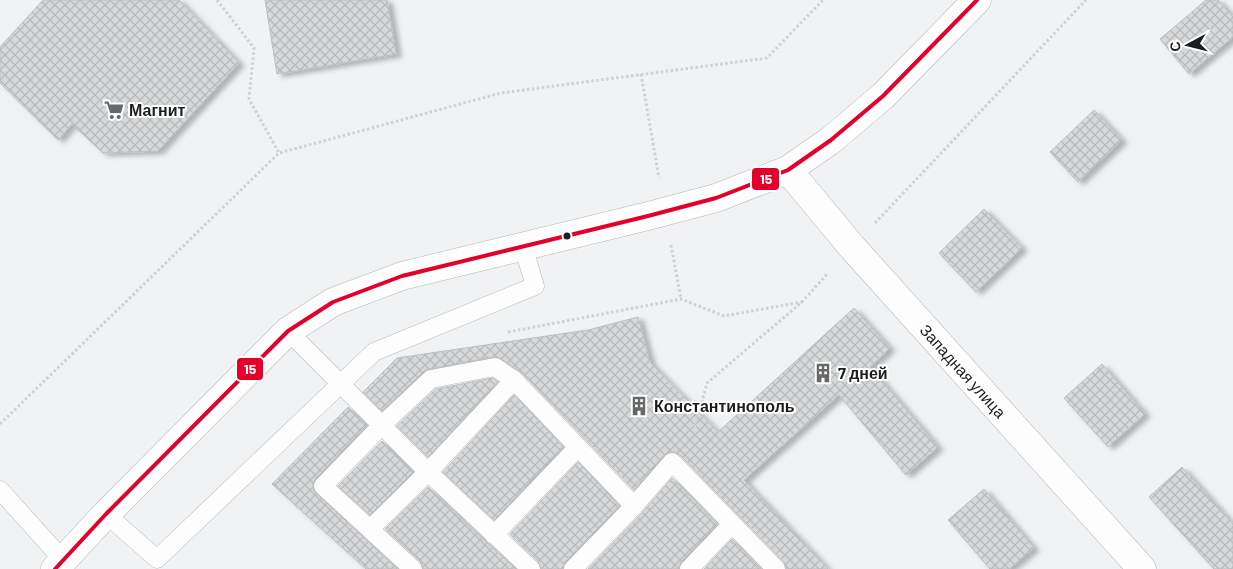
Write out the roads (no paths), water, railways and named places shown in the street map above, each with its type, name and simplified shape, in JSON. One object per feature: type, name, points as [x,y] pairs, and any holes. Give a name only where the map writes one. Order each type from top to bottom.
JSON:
[{"type":"main road","points":[[59,564],[106,514],[288,331],[333,302],[402,276],[716,198],[788,170],[830,140],[883,96],[977,0]]},
{"type":"main road","name":"Западная улица","points":[[788,170],[852,247],[1142,569]]},
{"type":"lane","points":[[106,514],[157,559],[374,352],[535,286],[523,246]]},
{"type":"lane","points":[[288,331],[428,472],[531,569]]},
{"type":"lane","points":[[412,569],[323,486],[382,425],[432,379],[495,367],[514,380],[634,506]]},
{"type":"lane","points":[[370,529],[428,472],[514,380]]},
{"type":"lane","points":[[494,534],[578,447]]},
{"type":"lane","points":[[573,569],[634,506],[672,462],[776,569]]},
{"type":"lane","points":[[0,490],[59,564]]},
{"type":"lane","points":[[688,569],[732,524]]},
{"type":"place","name":"Магнит","points":[[114,110]]},
{"type":"place","name":"7 дней","points":[[823,373]]},
{"type":"place","name":"Константинополь","points":[[639,406]]}]
